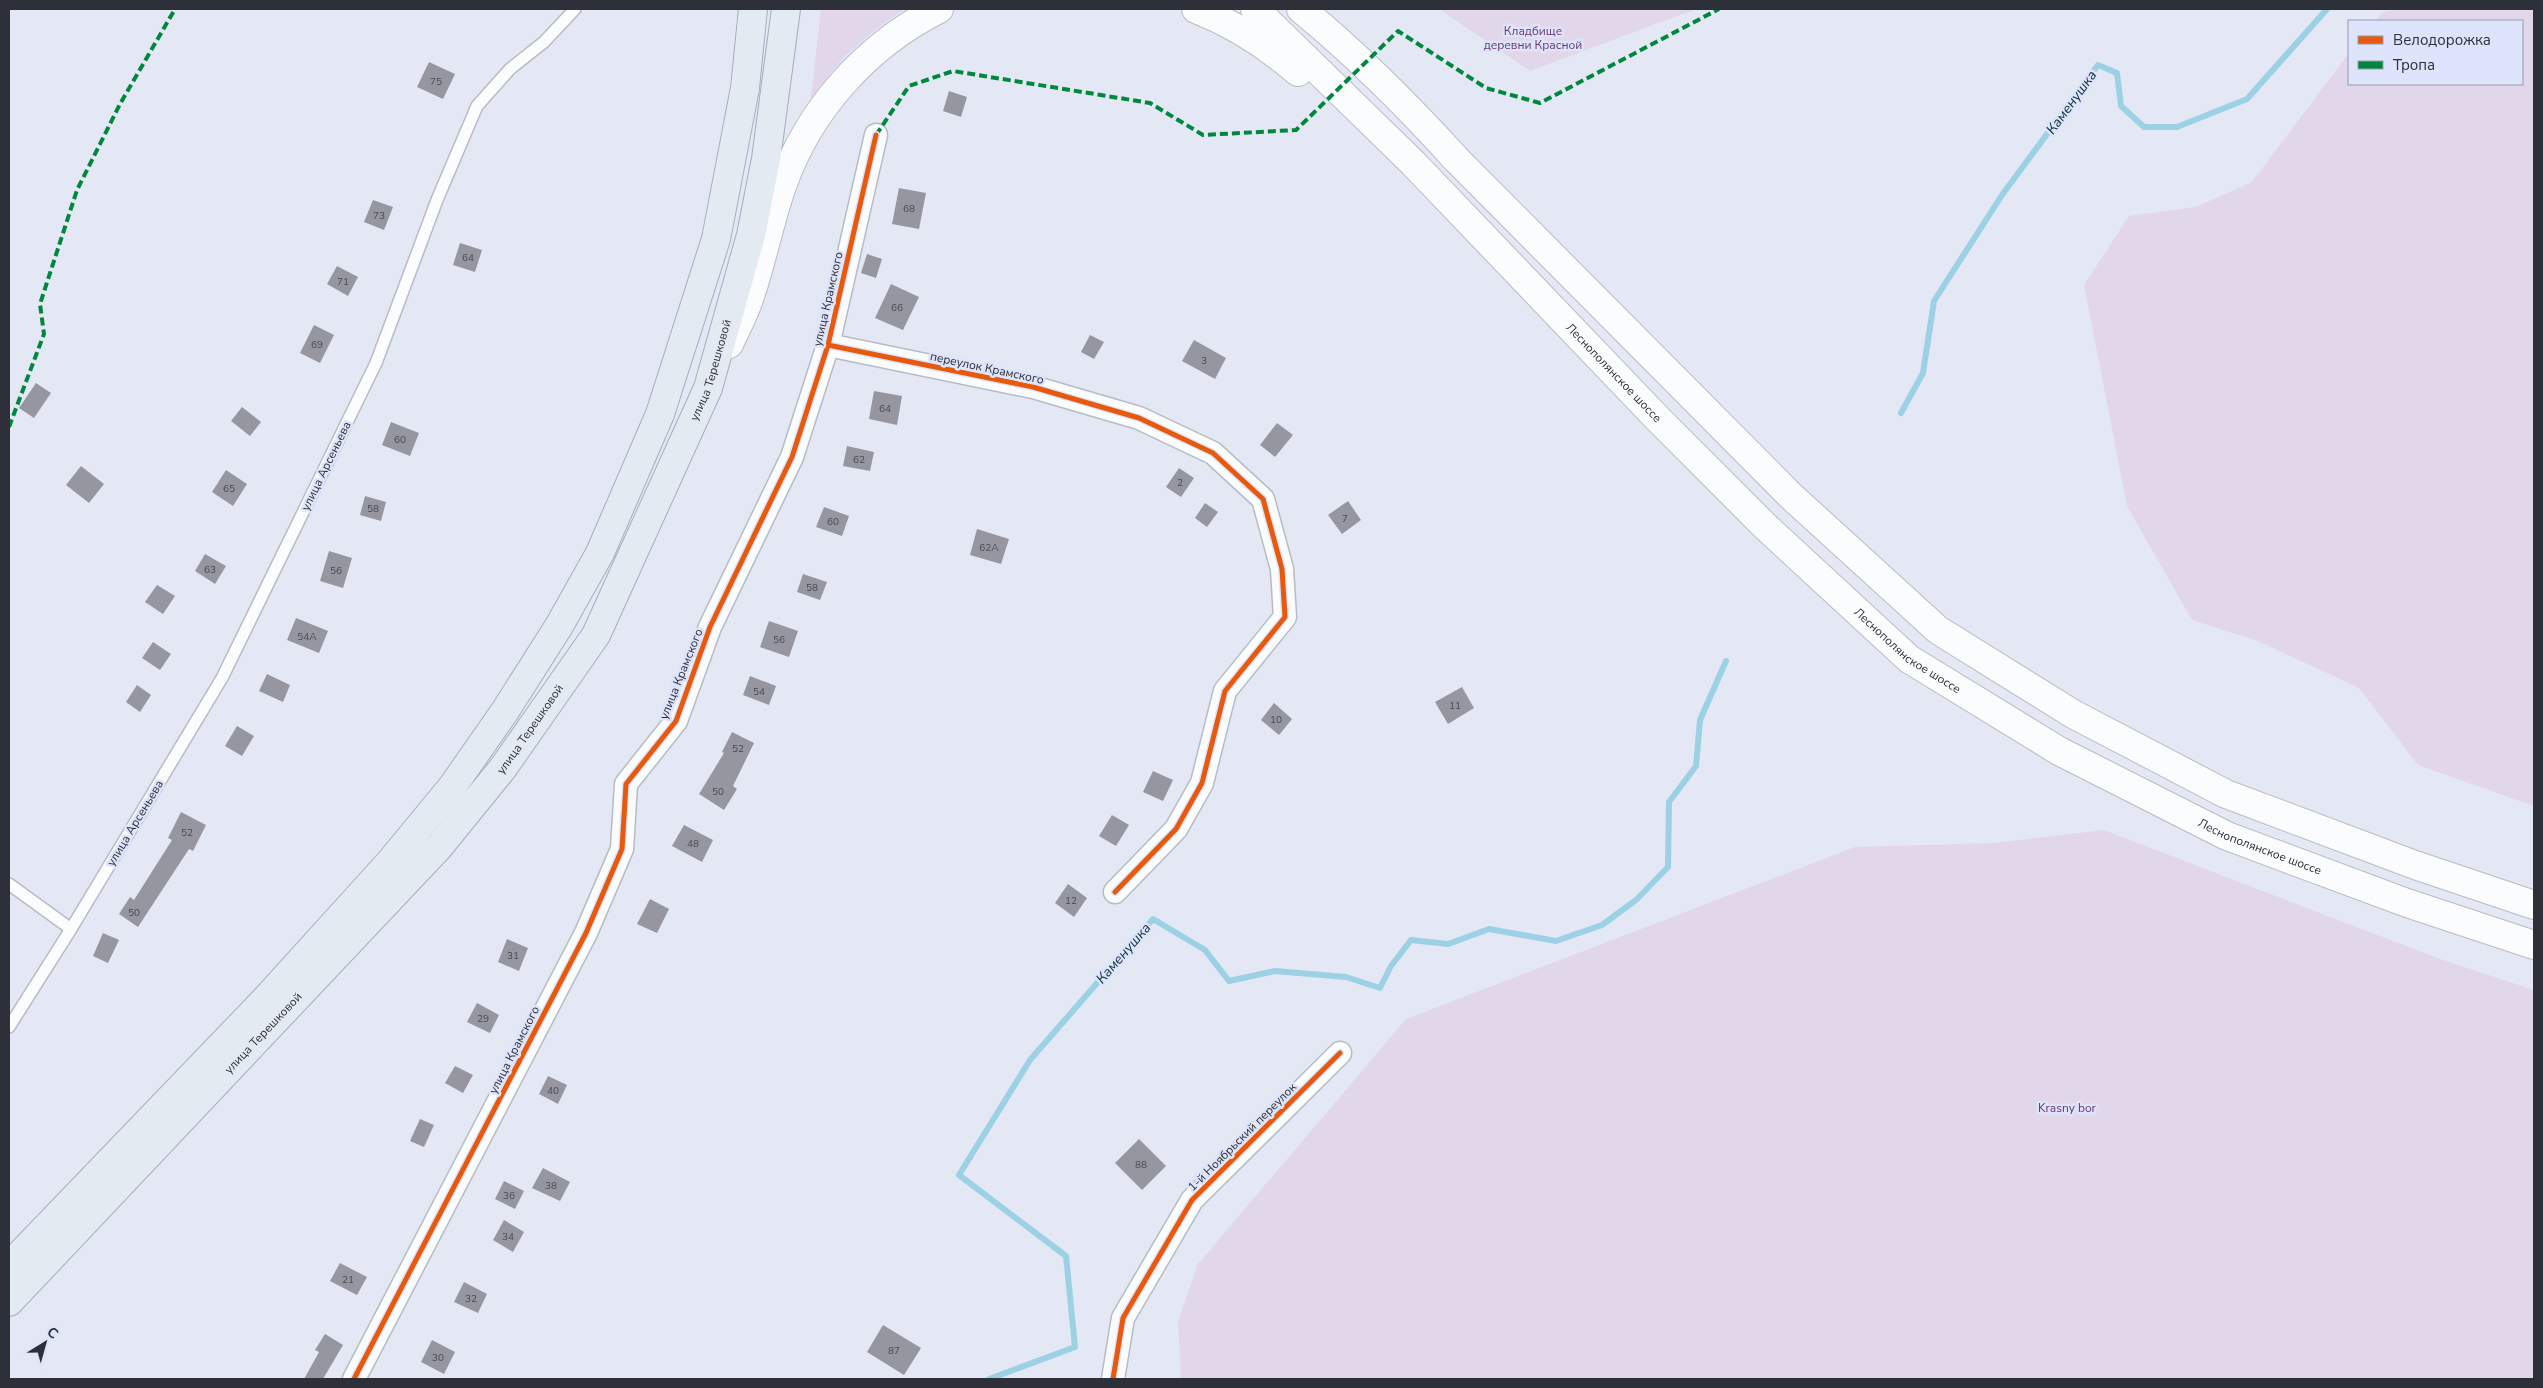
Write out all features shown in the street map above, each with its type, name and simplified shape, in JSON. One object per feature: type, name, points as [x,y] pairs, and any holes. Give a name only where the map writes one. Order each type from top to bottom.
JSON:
[{"type":"main road","name":"улица Терешковой","points":[[9,1266],[264,1002],[391,861],[452,787],[505,711],[559,626],[600,553],[660,414],[716,239],[745,88],[753,9]]},
{"type":"main road","name":"улица Терешковой","points":[[9,1302],[438,848],[502,768],[596,635],[708,388],[751,235],[766,159],[786,9]]},
{"type":"main road","points":[[708,388],[749,299],[783,184],[807,134],[838,88],[864,58],[910,23],[938,9]]},
{"type":"main road","points":[[1196,9],[1234,26],[1275,52],[1311,84],[1413,163]]},
{"type":"main road","points":[[1255,9],[1413,163]]},
{"type":"main road","points":[[1301,9],[1345,45],[1404,102],[1489,191],[1791,496],[1938,630],[2073,714],[2226,794],[2415,865],[2534,905]]},
{"type":"main road","name":"Леснополянское шоссе","points":[[1413,163],[1759,521],[1909,658],[2058,751],[2227,836],[2407,903],[2534,945]]},
{"type":"street","name":"улица Крамского","points":[[354,1379],[586,932],[622,849],[626,784],[676,721],[710,627],[792,457],[828,345],[876,135]]},
{"type":"street","name":"переулок Крамского","points":[[828,345],[1033,387],[1140,418],[1213,453],[1263,499],[1282,569],[1285,617],[1225,691],[1202,783],[1176,829],[1115,892]]},
{"type":"street","name":"1-й Ноябрьский переулок","points":[[1113,1379],[1123,1318],[1192,1200],[1340,1053]]},
{"type":"lane","name":"улица Арсеньева","points":[[9,1027],[71,930],[222,678],[376,363],[437,200],[477,106],[510,69],[544,42],[575,9]]},
{"type":"lane","points":[[9,884],[71,930]]},
{"type":"green space","points":[[821,9],[905,9],[876,29],[843,58],[811,98]]},
{"type":"green space","name":"Кладбище деревни Красной","points":[[1439,9],[1696,9],[1530,71]]},
{"type":"green space","points":[[2403,9],[2534,9],[2534,806],[2418,765],[2359,688],[2258,641],[2192,620],[2127,506],[2084,285],[2129,216],[2196,207],[2252,182],[2348,54],[2348,85],[2523,85],[2523,20],[2376,20],[2383,12]]},
{"type":"green space","name":"Krasny bor","points":[[2104,830],[2440,959],[2534,990],[2534,1379],[1181,1379],[1178,1321],[1198,1264],[1406,1019],[1855,847],[1994,843]]},
{"type":"building","points":[[429,62],[455,74],[443,99],[417,87]]},
{"type":"building","points":[[949,91],[967,97],[961,117],[943,111]]},
{"type":"building","points":[[899,188],[926,193],[919,229],[892,224]]},
{"type":"building","points":[[373,200],[393,207],[384,230],[364,222]]},
{"type":"building","points":[[460,243],[482,250],[475,272],[453,265]]},
{"type":"building","points":[[867,254],[882,259],[876,278],[861,273]]},
{"type":"building","points":[[337,266],[358,277],[348,296],[327,284]]},
{"type":"building","points":[[891,284],[919,297],[903,330],[875,318]]},
{"type":"building","points":[[314,325],[334,335],[320,363],[300,353]]},
{"type":"building","points":[[1090,335],[1104,342],[1094,359],[1081,352]]},
{"type":"building","points":[[1194,340],[1226,358],[1215,379],[1182,361]]},
{"type":"building","points":[[36,383],[51,393],[34,418],[19,408]]},
{"type":"building","points":[[874,391],[902,396],[897,425],[869,419]]},
{"type":"building","points":[[242,407],[261,422],[250,436],[231,421]]},
{"type":"building","points":[[391,422],[419,433],[410,456],[382,445]]},
{"type":"building","points":[[1277,423],[1293,435],[1275,457],[1260,445]]},
{"type":"building","points":[[847,446],[874,452],[870,471],[843,466]]},
{"type":"building","points":[[81,466],[104,484],[89,503],[66,485]]},
{"type":"building","points":[[1179,468],[1194,478],[1181,497],[1166,487]]},
{"type":"building","points":[[226,470],[247,484],[233,506],[212,492]]},
{"type":"building","points":[[365,496],[386,502],[381,521],[360,515]]},
{"type":"building","points":[[1348,501],[1361,520],[1342,534],[1328,515]]},
{"type":"building","points":[[1205,503],[1218,512],[1207,527],[1195,518]]},
{"type":"building","points":[[824,507],[849,516],[842,536],[816,527]]},
{"type":"building","points":[[977,529],[1009,539],[1001,564],[970,555]]},
{"type":"building","points":[[329,551],[352,558],[343,588],[320,581]]},
{"type":"building","points":[[205,554],[226,566],[215,584],[195,571]]},
{"type":"building","points":[[803,574],[827,582],[820,600],[797,592]]},
{"type":"building","points":[[157,585],[175,596],[163,614],[145,602]]},
{"type":"building","points":[[296,618],[328,631],[319,653],[287,640]]},
{"type":"building","points":[[769,621],[798,631],[789,657],[760,647]]},
{"type":"building","points":[[153,642],[171,654],[160,670],[142,658]]},
{"type":"building","points":[[267,674],[290,685],[283,702],[259,691]]},
{"type":"building","points":[[750,676],[776,686],[769,705],[743,695]]},
{"type":"building","points":[[137,685],[151,695],[140,712],[126,702]]},
{"type":"building","points":[[1462,687],[1474,708],[1448,724],[1435,702]]},
{"type":"building","points":[[1274,703],[1292,719],[1279,735],[1261,720]]},
{"type":"building","points":[[237,726],[254,736],[242,756],[225,746]]},
{"type":"building","points":[[732,732],[754,743],[733,786],[737,789],[724,810],[699,794],[724,753],[722,752]]},
{"type":"building","points":[[1153,771],[1173,780],[1163,801],[1143,792]]},
{"type":"building","points":[[181,812],[206,825],[193,851],[189,849],[138,927],[119,914],[130,897],[134,900],[172,840],[168,838]]},
{"type":"building","points":[[1112,815],[1129,825],[1116,846],[1099,836]]},
{"type":"building","points":[[684,825],[713,840],[702,862],[672,846]]},
{"type":"building","points":[[1068,884],[1087,898],[1074,917],[1055,903]]},
{"type":"building","points":[[650,899],[669,909],[657,933],[637,924]]},
{"type":"building","points":[[103,933],[119,940],[108,963],[93,956]]},
{"type":"building","points":[[507,939],[528,948],[519,971],[498,962]]},
{"type":"building","points":[[477,1003],[499,1015],[490,1033],[467,1022]]},
{"type":"building","points":[[455,1066],[473,1075],[463,1093],[445,1083]]},
{"type":"building","points":[[548,1076],[567,1085],[558,1104],[539,1094]]},
{"type":"building","points":[[420,1119],[434,1125],[424,1147],[410,1141]]},
{"type":"building","points":[[1139,1139],[1166,1166],[1142,1190],[1115,1163]]},
{"type":"building","points":[[543,1168],[570,1182],[560,1201],[532,1188]]},
{"type":"building","points":[[504,1181],[524,1191],[515,1209],[495,1199]]},
{"type":"building","points":[[504,1220],[524,1232],[513,1252],[493,1240]]},
{"type":"building","points":[[340,1263],[367,1277],[357,1295],[330,1281]]},
{"type":"building","points":[[464,1282],[487,1294],[478,1313],[454,1302]]},
{"type":"building","points":[[883,1325],[921,1348],[904,1375],[867,1352]]},
{"type":"building","points":[[325,1334],[343,1345],[323,1379],[304,1379],[319,1352],[315,1350]]},
{"type":"building","points":[[432,1340],[455,1352],[444,1374],[421,1362]]},
{"type":"waterway","name":"Каменушка","points":[[1901,413],[1923,373],[1934,301],[2002,195],[2098,65],[2117,73],[2121,106],[2144,127],[2177,127],[2247,99],[2327,9]]},
{"type":"waterway","name":"Каменушка","points":[[989,1379],[1075,1347],[1066,1256],[959,1175],[1030,1060],[1153,919],[1205,950],[1229,981],[1275,971],[1346,977],[1380,988],[1391,966],[1411,940],[1448,944],[1489,929],[1556,941],[1602,925],[1636,900],[1668,867],[1669,802],[1696,766],[1700,720],[1726,661]]},
{"type":"marked path","points":[[9,427],[44,334],[40,304],[77,190],[120,104],[175,9]]},
{"type":"marked path","points":[[876,135],[909,86],[953,71],[1150,103],[1203,135],[1296,130],[1398,31],[1486,88],[1540,103],[1719,9]]},
{"type":"cycle path","points":[[354,1379],[586,933],[622,849],[626,784],[676,721],[710,627],[792,457],[828,345],[876,135]]},
{"type":"cycle path","points":[[828,345],[1033,387],[1139,418],[1213,453],[1263,499],[1282,569],[1285,617],[1225,691],[1202,783],[1176,829],[1115,892]]},
{"type":"cycle path","points":[[1113,1379],[1123,1318],[1192,1200],[1340,1053]]}]
